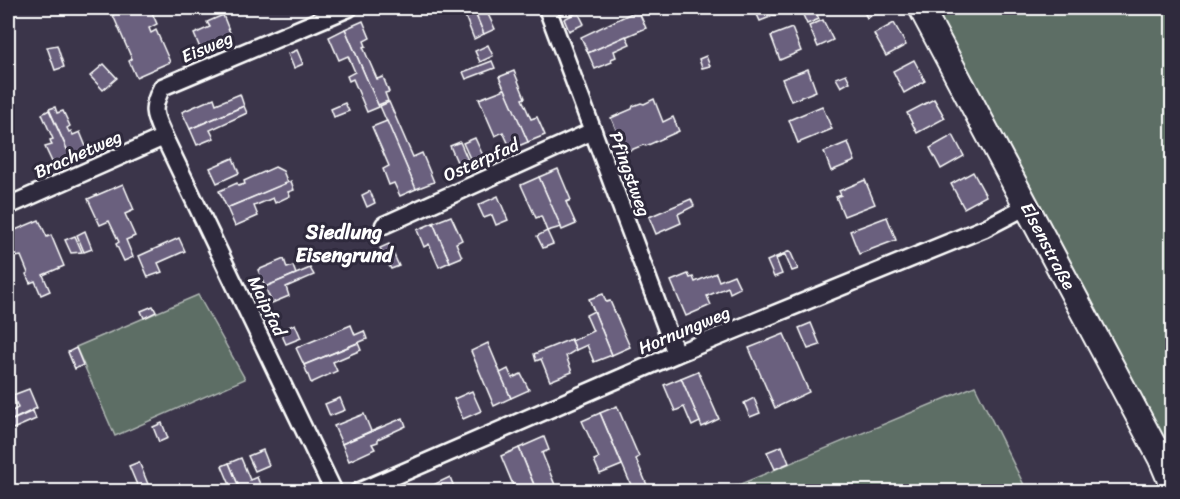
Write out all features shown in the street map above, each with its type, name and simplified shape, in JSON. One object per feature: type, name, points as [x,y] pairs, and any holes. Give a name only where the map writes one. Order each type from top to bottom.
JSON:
[{"type":"street","name":"Eisweg","points":[[164,137],[155,116],[154,102],[162,87],[349,8]]},
{"type":"street","name":"Pfingstweg","points":[[547,8],[676,354]]},
{"type":"street","name":"Elsenstraße","points":[[921,8],[1173,485]]},
{"type":"street","name":"Osterpfad","points":[[384,225],[594,131]]},
{"type":"street","name":"Brachetweg","points":[[8,206],[164,137]]},
{"type":"street","name":"Maipfad","points":[[164,137],[334,492]]},
{"type":"street","name":"Hornungweg","points":[[358,492],[676,354],[985,228],[1027,207]]},
{"type":"green space","points":[[935,8],[1172,8],[1172,460]]},
{"type":"green space","points":[[198,295],[245,379],[115,436],[76,347]]},
{"type":"green space","points":[[975,386],[1027,491],[724,491]]},
{"type":"building","points":[[125,8],[128,13],[141,8],[150,8],[157,24],[149,28],[151,33],[156,30],[170,62],[136,77],[129,61],[132,59],[112,13]]},
{"type":"building","points":[[462,8],[473,8],[484,34],[474,39]]},
{"type":"building","points":[[473,8],[485,8],[495,29],[484,34]]},
{"type":"building","points":[[556,8],[575,8],[559,15]]},
{"type":"building","points":[[754,8],[781,8],[783,12],[760,21]]},
{"type":"building","points":[[858,8],[885,8],[867,18]]},
{"type":"building","points":[[638,10],[646,28],[588,53],[581,37]]},
{"type":"building","points":[[815,10],[819,19],[807,24],[803,15]]},
{"type":"building","points":[[578,12],[584,24],[569,31],[564,19]]},
{"type":"building","points":[[223,15],[231,35],[200,48],[194,34],[210,27],[207,22]]},
{"type":"building","points":[[823,20],[833,40],[818,47],[809,26]]},
{"type":"building","points":[[363,21],[370,38],[364,41],[366,46],[363,47],[377,79],[383,77],[389,92],[385,93],[388,101],[378,105],[345,29]]},
{"type":"building","points":[[894,23],[906,45],[886,56],[874,34]]},
{"type":"building","points":[[792,28],[801,51],[780,60],[771,36]]},
{"type":"building","points":[[345,29],[379,107],[367,112],[353,79],[349,81],[347,76],[355,72],[348,56],[339,60],[329,37]]},
{"type":"building","points":[[626,36],[630,44],[614,51],[616,57],[611,59],[612,62],[595,69],[588,53]]},
{"type":"building","points":[[57,45],[64,67],[55,70],[47,47]]},
{"type":"building","points":[[488,45],[493,56],[480,62],[475,51]]},
{"type":"building","points":[[297,50],[303,64],[294,68],[288,54]]},
{"type":"building","points":[[706,56],[710,66],[702,68],[699,59]]},
{"type":"building","points":[[914,60],[925,81],[904,93],[893,71]]},
{"type":"building","points":[[492,61],[495,68],[466,79],[463,72]]},
{"type":"building","points":[[104,64],[117,78],[103,90],[90,76]]},
{"type":"building","points":[[808,69],[816,91],[791,101],[782,79]]},
{"type":"building","points":[[514,71],[525,98],[522,99],[531,119],[537,117],[545,135],[528,142],[499,77]]},
{"type":"building","points":[[846,74],[850,82],[841,87],[836,78]]},
{"type":"building","points":[[505,89],[528,142],[511,149],[503,132],[495,136],[479,99]]},
{"type":"building","points":[[240,94],[244,106],[190,129],[182,112],[214,98],[216,104]]},
{"type":"building","points":[[654,99],[663,122],[673,117],[679,131],[626,152],[611,118],[632,109],[633,106]]},
{"type":"building","points":[[934,99],[945,118],[917,133],[907,113]]},
{"type":"building","points":[[389,102],[413,157],[422,153],[434,182],[416,189],[380,106]]},
{"type":"building","points":[[345,103],[349,111],[334,117],[331,109]]},
{"type":"building","points":[[244,106],[247,113],[210,130],[214,138],[197,145],[190,129]]},
{"type":"building","points":[[822,106],[832,129],[798,143],[789,120]]},
{"type":"building","points":[[55,107],[57,113],[63,111],[70,126],[67,128],[69,132],[71,131],[73,135],[80,132],[87,149],[70,156],[49,109]]},
{"type":"building","points":[[49,110],[70,156],[53,164],[45,147],[52,145],[50,140],[53,139],[42,114]]},
{"type":"building","points":[[387,121],[416,189],[400,196],[394,183],[389,185],[383,169],[389,166],[372,127]]},
{"type":"building","points":[[953,135],[964,156],[941,169],[930,148]]},
{"type":"building","points":[[475,138],[485,160],[473,165],[463,143]]},
{"type":"building","points":[[460,142],[471,167],[461,171],[450,146]]},
{"type":"building","points":[[848,142],[855,161],[831,171],[824,152]]},
{"type":"building","points":[[233,158],[239,173],[217,183],[210,168]]},
{"type":"building","points":[[275,167],[283,171],[288,183],[227,208],[219,191],[237,183],[238,186],[245,184],[244,181]]},
{"type":"building","points":[[558,169],[571,200],[566,202],[576,224],[562,230],[539,177]]},
{"type":"building","points":[[973,172],[986,196],[964,208],[951,184]]},
{"type":"building","points":[[539,177],[561,227],[547,231],[541,216],[536,218],[521,185]]},
{"type":"building","points":[[865,180],[875,204],[844,216],[836,197],[841,195],[839,191]]},
{"type":"building","points":[[291,181],[294,190],[288,192],[290,196],[275,203],[273,198],[254,206],[258,216],[235,226],[227,208]]},
{"type":"building","points":[[123,184],[134,210],[125,214],[135,236],[126,240],[133,257],[124,261],[116,244],[119,242],[109,221],[100,225],[88,199]]},
{"type":"building","points":[[370,191],[375,203],[367,207],[362,195]]},
{"type":"building","points":[[498,196],[508,220],[496,225],[492,215],[484,218],[478,205]]},
{"type":"building","points":[[691,199],[694,206],[678,214],[681,223],[656,234],[649,217]]},
{"type":"building","points":[[451,216],[462,240],[456,243],[462,257],[450,262],[433,223]]},
{"type":"building","points":[[887,217],[896,240],[859,254],[850,231]]},
{"type":"building","points":[[39,220],[47,237],[51,235],[64,266],[43,275],[50,291],[41,295],[35,281],[30,283],[21,256],[16,257],[8,238],[8,233]]},
{"type":"building","points":[[433,223],[450,262],[439,267],[429,244],[424,247],[417,230]]},
{"type":"building","points":[[85,231],[92,249],[84,252],[77,235]]},
{"type":"building","points":[[547,231],[553,244],[543,248],[537,236]]},
{"type":"building","points":[[75,236],[82,252],[71,253],[65,240]]},
{"type":"building","points":[[179,238],[185,251],[158,263],[162,272],[148,277],[139,256]]},
{"type":"building","points":[[389,244],[399,266],[391,269],[380,248]]},
{"type":"building","points":[[790,251],[798,269],[792,271],[785,255],[776,259],[782,274],[774,277],[767,261]]},
{"type":"building","points":[[284,259],[287,268],[293,266],[296,274],[265,287],[258,270]]},
{"type":"building","points":[[310,268],[314,275],[286,287],[289,296],[272,303],[265,287]]},
{"type":"building","points":[[716,273],[719,281],[734,275],[740,288],[730,293],[728,287],[707,296],[711,305],[686,316],[671,281],[688,274],[695,282]]},
{"type":"building","points":[[603,294],[606,302],[610,301],[630,347],[612,355],[589,299]]},
{"type":"building","points":[[153,306],[156,312],[144,318],[141,311]]},
{"type":"building","points":[[594,311],[612,355],[594,362],[587,345],[576,350],[572,341],[593,331],[586,315]]},
{"type":"building","points":[[811,323],[820,345],[808,349],[799,328]]},
{"type":"building","points":[[295,324],[301,338],[286,344],[280,331]]},
{"type":"building","points":[[351,325],[355,335],[364,331],[367,339],[304,365],[296,348]]},
{"type":"building","points":[[784,334],[809,392],[775,408],[749,348]]},
{"type":"building","points":[[571,339],[576,350],[566,356],[572,372],[550,381],[541,359],[536,361],[534,354]]},
{"type":"building","points":[[358,343],[361,350],[333,362],[337,371],[311,383],[304,365]]},
{"type":"building","points":[[488,343],[511,398],[494,406],[471,351]]},
{"type":"building","points":[[76,348],[83,365],[75,369],[68,352]]},
{"type":"building","points":[[508,369],[512,378],[521,374],[529,390],[511,398],[500,373]]},
{"type":"building","points":[[698,371],[719,419],[702,427],[681,378]]},
{"type":"building","points":[[681,378],[700,422],[692,426],[684,407],[675,411],[664,385]]},
{"type":"building","points":[[29,389],[37,408],[8,422],[8,413],[18,408],[13,395]]},
{"type":"building","points":[[472,391],[481,411],[463,419],[454,399]]},
{"type":"building","points":[[340,398],[345,410],[330,416],[325,404]]},
{"type":"building","points":[[754,398],[760,413],[750,417],[744,403]]},
{"type":"building","points":[[617,406],[639,457],[636,459],[650,492],[634,492],[600,413]]},
{"type":"building","points":[[33,411],[36,419],[8,431],[8,422]]},
{"type":"building","points":[[600,413],[622,465],[600,474],[594,460],[599,458],[582,421]]},
{"type":"building","points":[[364,414],[371,431],[342,444],[334,426]]},
{"type":"building","points":[[403,418],[406,426],[378,439],[378,442],[372,444],[375,449],[349,461],[342,444]]},
{"type":"building","points":[[162,423],[168,438],[159,442],[153,427]]},
{"type":"building","points":[[544,437],[549,450],[542,453],[557,490],[553,492],[537,492],[519,448]]},
{"type":"building","points":[[782,446],[789,463],[775,469],[767,452]]},
{"type":"building","points":[[519,448],[534,485],[516,492],[501,456]]},
{"type":"building","points":[[263,450],[269,465],[255,471],[248,456]]},
{"type":"building","points":[[241,458],[250,480],[257,477],[263,492],[241,492],[229,463]]},
{"type":"building","points":[[139,462],[150,489],[154,487],[156,492],[140,492],[129,466]]},
{"type":"building","points":[[229,463],[241,492],[233,492],[222,466]]},
{"type":"building","points":[[450,477],[456,492],[436,492],[433,485]]},
{"type":"building","points":[[433,485],[436,492],[417,492]]},
{"type":"district","name":"Siedlung Eisengrund","points":[[344,244]]}]
